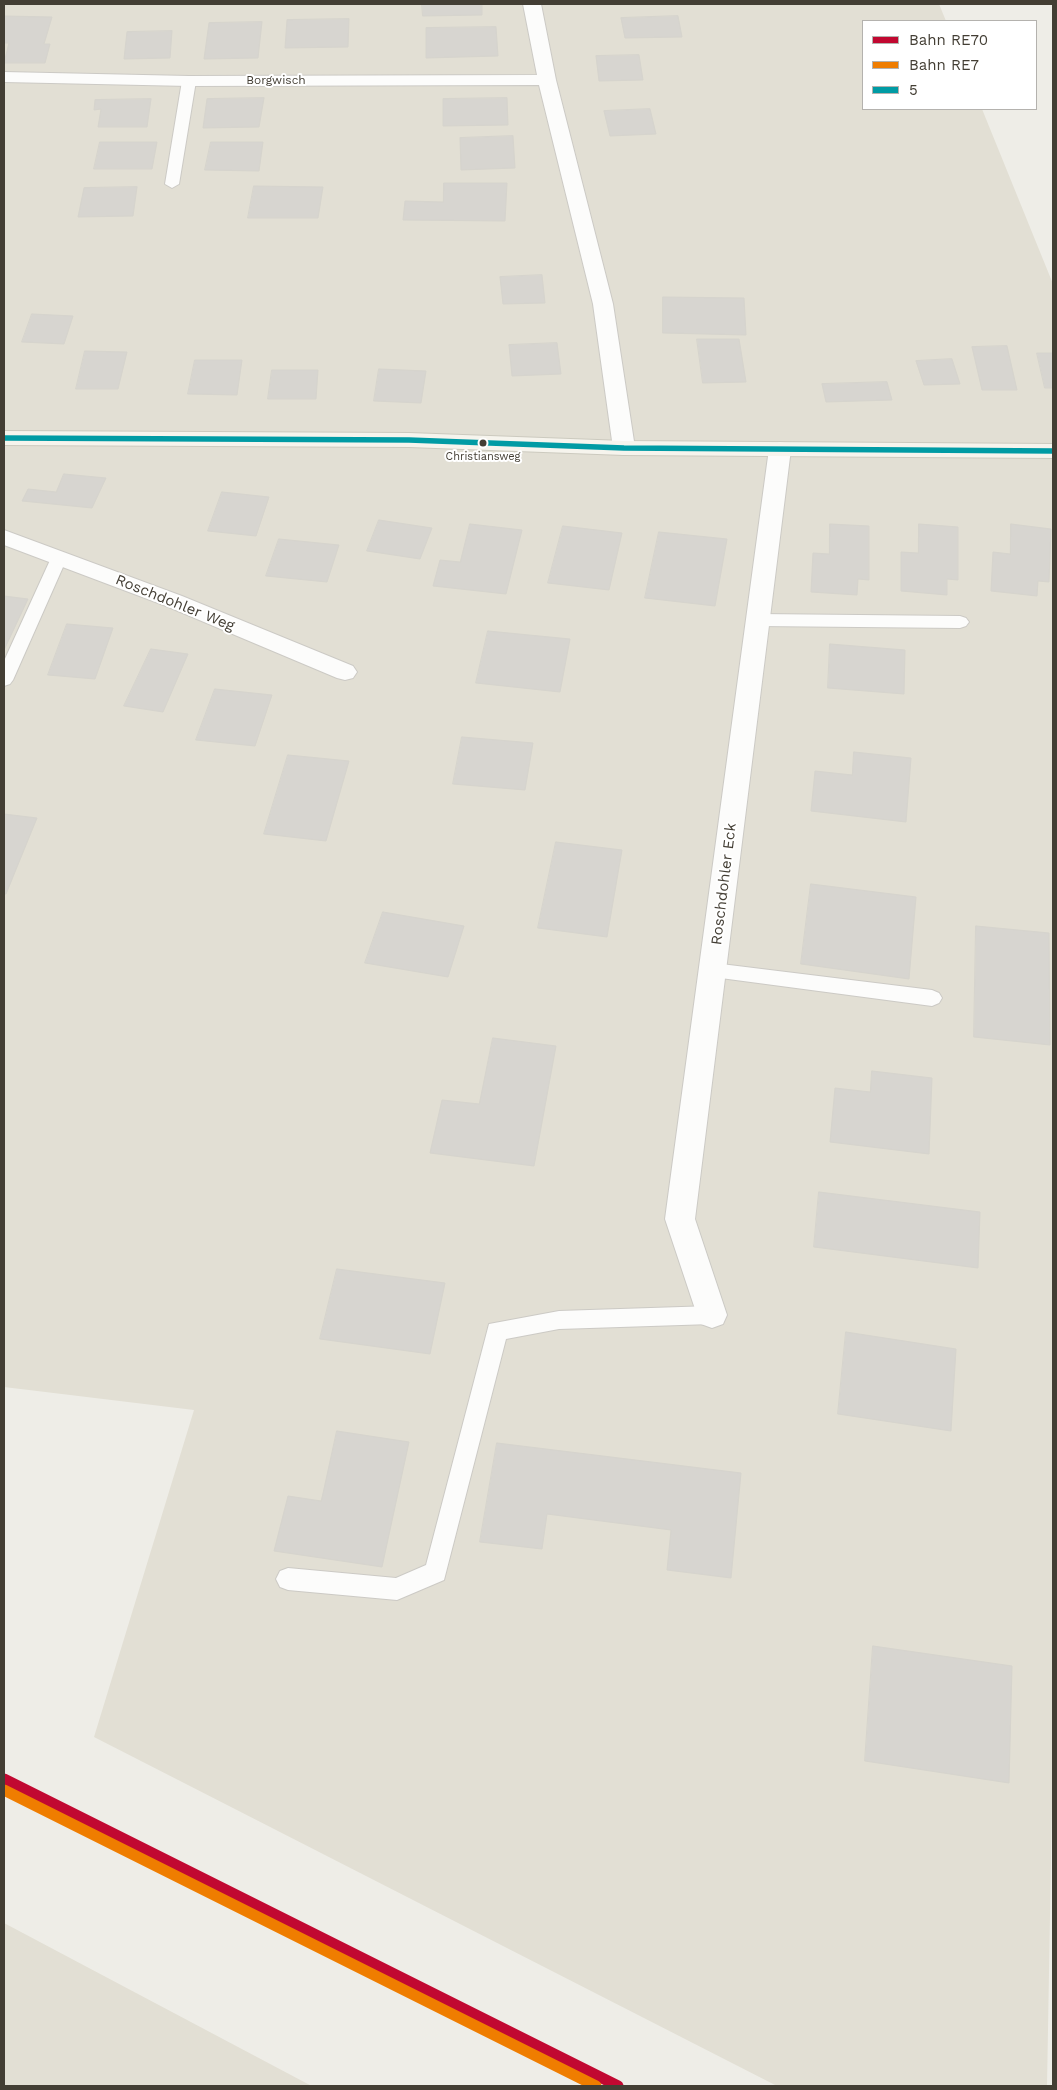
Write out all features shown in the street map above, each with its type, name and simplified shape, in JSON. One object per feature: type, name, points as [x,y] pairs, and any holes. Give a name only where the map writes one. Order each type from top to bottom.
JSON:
[{"type":"street","points":[[532,4],[548,80],[603,304],[624,448]]},
{"type":"street","name":"Borgwisch","points":[[4,77],[189,81],[548,80]]},
{"type":"street","points":[[4,438],[408,440],[624,448],[1053,450]]},
{"type":"street","name":"Roschdohler Eck","points":[[712,1315],[680,1219],[780,449]]},
{"type":"street","name":"Roschdohler Weg","points":[[4,537],[174,601],[345,672]]},
{"type":"lane","points":[[172,184],[189,81]]},
{"type":"lane","points":[[4,680],[59,558]]},
{"type":"lane","points":[[758,620],[960,622]]},
{"type":"lane","points":[[713,970],[932,998]]},
{"type":"lane","points":[[288,1579],[397,1589],[436,1572],[497,1331],[559,1320],[712,1315]]},
{"type":"shaded area","points":[[4,4],[939,4],[946,20],[862,20],[862,110],[982,110],[1053,284],[1053,1745],[1047,2086],[777,2086],[94,1737],[194,1410],[4,1387]]},
{"type":"shaded area","points":[[4,1923],[306,2083],[312,2086],[4,2086]]},
{"type":"building","points":[[422,4],[482,4],[482,15],[423,16]]},
{"type":"building","points":[[4,16],[52,17],[44,44],[50,44],[45,63],[4,63],[9,43],[4,43]]},
{"type":"building","points":[[678,16],[682,37],[625,38],[621,18]]},
{"type":"building","points":[[349,19],[348,47],[285,48],[287,20]]},
{"type":"building","points":[[262,22],[258,58],[204,59],[209,23]]},
{"type":"building","points":[[496,27],[498,56],[426,58],[426,28]]},
{"type":"building","points":[[172,31],[170,58],[124,59],[127,32]]},
{"type":"building","points":[[639,55],[643,80],[599,81],[596,56]]},
{"type":"building","points":[[264,98],[259,127],[203,128],[207,99]]},
{"type":"building","points":[[507,98],[508,125],[443,126],[443,99]]},
{"type":"building","points":[[151,99],[147,127],[98,127],[101,109],[94,110],[95,100]]},
{"type":"building","points":[[650,109],[656,134],[610,136],[604,111]]},
{"type":"building","points":[[513,136],[515,168],[461,170],[460,138]]},
{"type":"building","points":[[100,142],[157,142],[152,169],[94,169]]},
{"type":"building","points":[[211,142],[263,142],[259,171],[205,170]]},
{"type":"building","points":[[444,183],[507,183],[505,221],[403,220],[405,201],[443,202]]},
{"type":"building","points":[[254,186],[323,187],[318,218],[248,218]]},
{"type":"building","points":[[137,187],[133,216],[78,217],[84,188]]},
{"type":"building","points":[[542,275],[545,303],[503,304],[500,277]]},
{"type":"building","points":[[663,297],[744,298],[746,335],[663,333]]},
{"type":"building","points":[[32,314],[73,316],[64,344],[22,342]]},
{"type":"building","points":[[697,339],[739,339],[746,382],[703,383]]},
{"type":"building","points":[[557,343],[561,374],[512,376],[509,345]]},
{"type":"building","points":[[1007,346],[1017,390],[982,390],[972,347]]},
{"type":"building","points":[[85,351],[127,352],[118,389],[76,389]]},
{"type":"building","points":[[1037,353],[1053,353],[1053,388],[1045,388]]},
{"type":"building","points":[[952,359],[960,384],[924,385],[916,361]]},
{"type":"building","points":[[195,360],[242,360],[237,395],[188,394]]},
{"type":"building","points":[[379,369],[426,371],[421,403],[374,401]]},
{"type":"building","points":[[272,370],[318,370],[316,399],[268,399]]},
{"type":"building","points":[[887,382],[892,400],[826,402],[822,384]]},
{"type":"building","points":[[64,474],[106,478],[92,508],[22,501],[28,489],[56,492]]},
{"type":"building","points":[[222,492],[269,497],[256,536],[208,531]]},
{"type":"building","points":[[379,520],[432,528],[420,559],[367,551]]},
{"type":"building","points":[[470,524],[522,530],[506,594],[433,586],[440,560],[460,562]]},
{"type":"building","points":[[830,524],[869,526],[869,580],[858,579],[857,595],[811,592],[813,553],[829,554]]},
{"type":"building","points":[[919,524],[958,527],[958,580],[947,579],[947,595],[901,591],[901,552],[918,553]]},
{"type":"building","points":[[1011,524],[1051,529],[1049,582],[1038,581],[1037,596],[991,591],[993,552],[1010,554]]},
{"type":"building","points":[[563,526],[622,533],[609,590],[548,583]]},
{"type":"building","points":[[659,532],[727,539],[715,606],[645,598]]},
{"type":"building","points":[[279,539],[339,545],[327,582],[266,576]]},
{"type":"building","points":[[4,596],[28,599],[4,650]]},
{"type":"building","points":[[67,624],[113,628],[95,679],[48,675]]},
{"type":"building","points":[[488,631],[570,639],[560,692],[476,683]]},
{"type":"building","points":[[830,644],[905,650],[904,694],[828,688]]},
{"type":"building","points":[[151,649],[188,654],[163,712],[124,706]]},
{"type":"building","points":[[215,689],[272,695],[255,746],[196,740]]},
{"type":"building","points":[[462,737],[533,743],[525,790],[453,784]]},
{"type":"building","points":[[854,752],[911,758],[906,822],[811,811],[815,771],[852,775]]},
{"type":"building","points":[[288,755],[349,761],[326,841],[264,834]]},
{"type":"building","points":[[4,814],[37,818],[6,894],[4,894]]},
{"type":"building","points":[[556,842],[622,850],[607,937],[538,928]]},
{"type":"building","points":[[811,884],[916,897],[909,979],[801,964]]},
{"type":"building","points":[[383,912],[464,926],[448,977],[365,963]]},
{"type":"building","points":[[976,926],[1049,933],[1050,1045],[974,1037]]},
{"type":"building","points":[[493,1038],[556,1046],[534,1166],[430,1153],[442,1100],[479,1104]]},
{"type":"building","points":[[872,1071],[932,1078],[929,1154],[830,1142],[835,1088],[870,1092]]},
{"type":"building","points":[[819,1192],[980,1212],[978,1268],[814,1247]]},
{"type":"building","points":[[337,1269],[445,1283],[430,1354],[320,1339]]},
{"type":"building","points":[[846,1332],[956,1349],[951,1431],[838,1414]]},
{"type":"building","points":[[337,1431],[409,1442],[382,1567],[274,1551],[288,1496],[321,1501]]},
{"type":"building","points":[[497,1443],[741,1473],[731,1578],[667,1570],[671,1530],[547,1514],[542,1549],[480,1542]]},
{"type":"building","points":[[873,1646],[1012,1666],[1009,1783],[865,1761]]},
{"type":"rail line","name":"RE70","points":[[4,1779],[618,2086]]},
{"type":"rail line","name":"RE7","points":[[4,1790],[596,2086]]},
{"type":"transit line","name":"5","points":[[4,438],[409,440],[624,448],[1053,451]]},
{"type":"place","name":"Christiansweg","points":[[483,443]]}]
